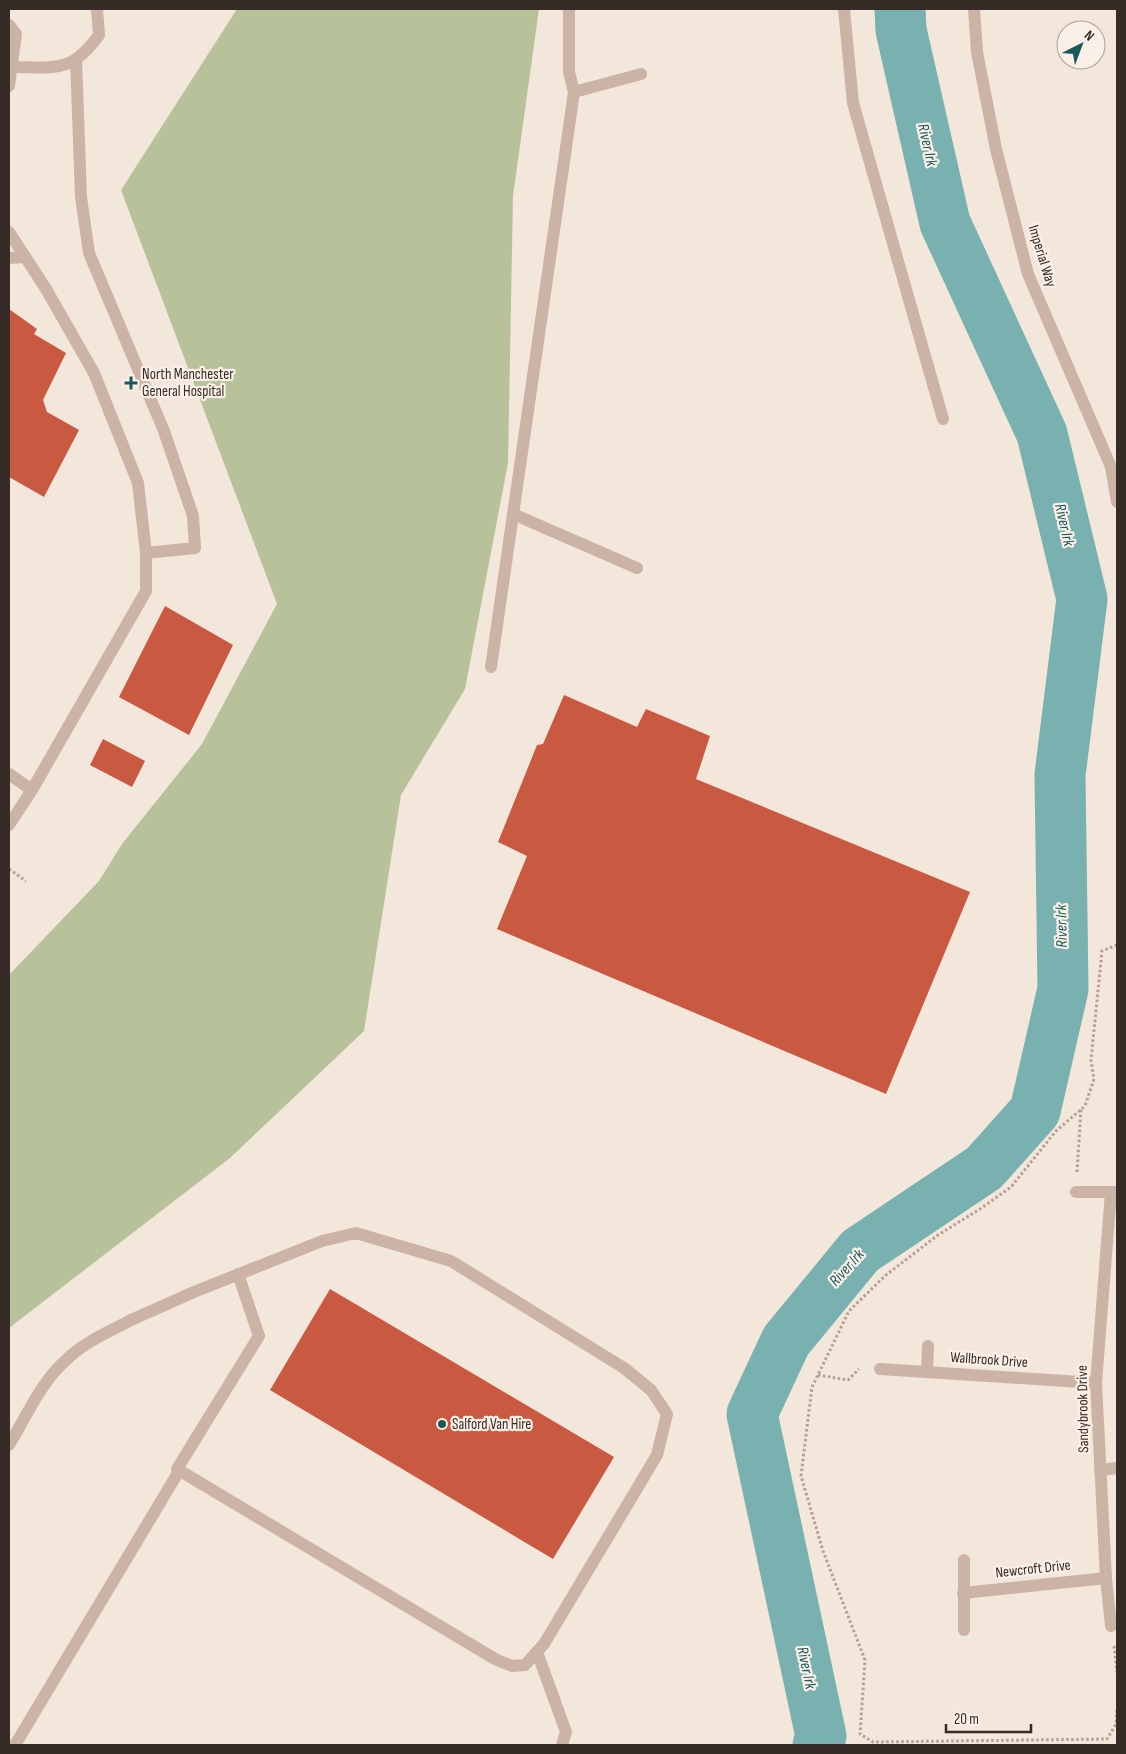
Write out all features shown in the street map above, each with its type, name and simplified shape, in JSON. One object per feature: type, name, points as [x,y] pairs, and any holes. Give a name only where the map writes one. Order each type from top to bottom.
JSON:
[{"type":"street","points":[[11,67],[64,66],[85,54],[99,35],[97,9]]},
{"type":"street","points":[[491,667],[574,92],[569,72],[569,9]]},
{"type":"street","points":[[844,9],[853,103],[943,419]]},
{"type":"street","name":"Imperial Way","points":[[974,9],[977,52],[996,149],[1028,274],[1111,467],[1117,502]]},
{"type":"street","points":[[9,24],[16,34],[9,86]]},
{"type":"street","points":[[76,59],[81,198],[89,253],[164,431],[193,516],[195,548],[146,553]]},
{"type":"street","points":[[574,92],[642,74]]},
{"type":"street","points":[[9,232],[94,373],[138,483],[146,553],[146,591],[32,790],[9,825]]},
{"type":"street","points":[[9,258],[25,257]]},
{"type":"street","points":[[512,514],[637,568]]},
{"type":"street","points":[[9,774],[32,790]]},
{"type":"street","points":[[1076,1192],[1114,1192]]},
{"type":"street","name":"Sandybrook Drive","points":[[1111,1626],[1113,1607],[1106,1578],[1096,1383],[1114,1192]]},
{"type":"street","points":[[9,1446],[52,1374],[84,1345],[131,1320],[238,1274],[322,1241],[356,1233],[451,1261],[624,1368],[651,1390],[667,1414],[657,1456],[544,1644],[525,1665],[512,1666],[495,1659],[179,1470]]},
{"type":"street","points":[[15,1745],[179,1470],[177,1469],[260,1336],[238,1274]]},
{"type":"street","points":[[927,1372],[928,1346]]},
{"type":"street","name":"Wallbrook Drive","points":[[880,1369],[1096,1383]]},
{"type":"street","points":[[1100,1470],[1117,1468]]},
{"type":"street","points":[[964,1560],[964,1630]]},
{"type":"street","name":"Newcroft Drive","points":[[963,1593],[1106,1578]]},
{"type":"street","points":[[537,1652],[566,1732],[562,1745]]},
{"type":"path","points":[[9,869],[26,881]]},
{"type":"path","points":[[1117,945],[1102,951],[1091,1060],[1094,1079],[1085,1106],[1056,1131],[1011,1187],[980,1210],[938,1235],[886,1275],[848,1311],[812,1387],[801,1476],[823,1552],[865,1660],[860,1734],[873,1742],[1107,1739],[1116,1724],[1117,1708]]},
{"type":"path","points":[[1076,1192],[1082,1109]]},
{"type":"path","points":[[818,1374],[848,1380]]},
{"type":"path","points":[[1111,1626],[1117,1672]]},
{"type":"green space","points":[[237,9],[539,9],[513,196],[508,463],[465,689],[401,795],[364,1031],[230,1158],[9,1328],[9,975],[99,881],[122,844],[202,744],[277,604],[121,190]]},
{"type":"building","points":[[9,309],[37,329],[34,334],[66,353],[43,400],[47,412],[79,430],[44,497],[9,477]]},
{"type":"building","points":[[165,606],[233,645],[189,735],[119,697]]},
{"type":"building","points":[[564,695],[637,727],[646,709],[710,736],[696,779],[970,892],[886,1094],[497,929],[527,856],[498,842],[537,745],[543,744]]},
{"type":"building","points":[[103,739],[145,761],[132,787],[90,765]]},
{"type":"building","name":"Salford Van Hire","points":[[330,1289],[614,1457],[553,1559],[270,1390]]},
{"type":"waterway","name":"River Irk","points":[[818,1745],[821,1736],[752,1414],[786,1341],[860,1251],[984,1168],[1035,1111],[1063,989],[1060,775],[1082,599],[1042,434],[945,223],[901,30],[900,9]]},
{"type":"place","name":"North Manchester General Hospital","points":[[131,383]]},
{"type":"place","name":"Salford Van Hire","points":[[442,1424]]}]
